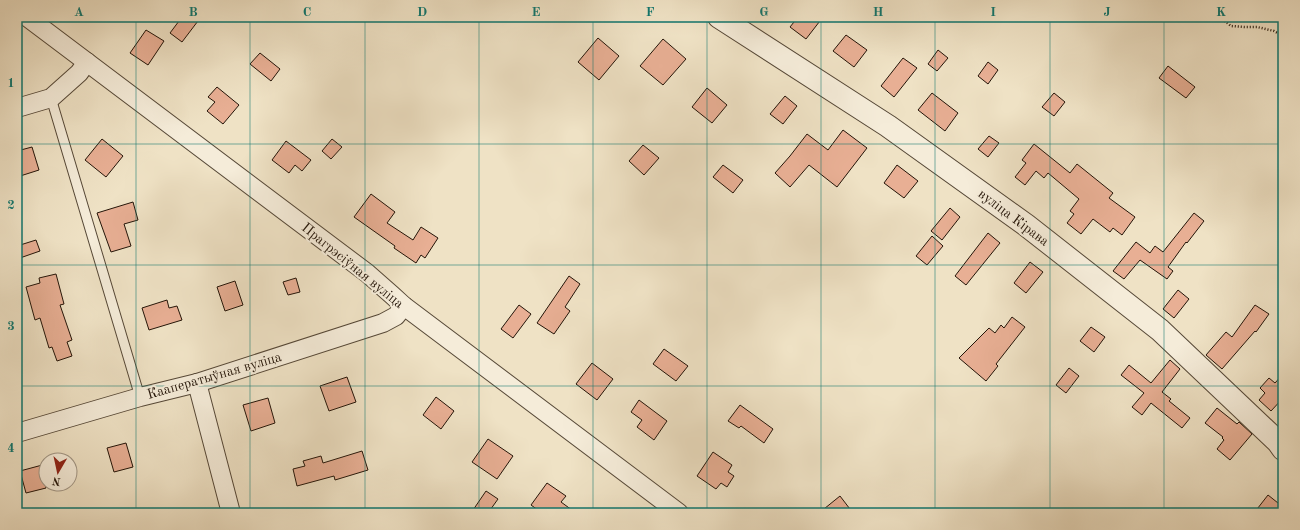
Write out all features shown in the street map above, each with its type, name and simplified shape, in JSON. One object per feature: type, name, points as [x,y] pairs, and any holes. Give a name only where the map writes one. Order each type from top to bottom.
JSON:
[{"type":"street","name":"Прагрэсіўная вуліца","points":[[27,17],[367,274],[404,306],[679,513]]},
{"type":"street","name":"вуліца Кірава","points":[[719,17],[888,126],[1026,225],[1160,330],[1278,442],[1283,449]]},
{"type":"street","points":[[17,108],[51,98],[79,73],[87,62]]},
{"type":"street","name":"Кааператыўная вуліца","points":[[17,433],[197,382],[383,323],[396,316],[404,306]]},
{"type":"street","points":[[197,382],[231,513]]},
{"type":"lane","points":[[51,98],[140,397]]},
{"type":"path","points":[[1220,17],[1231,26],[1244,28],[1257,27],[1274,31],[1283,36]]},
{"type":"building","points":[[182,17],[201,17],[182,42],[170,33]]},
{"type":"building","points":[[798,17],[823,17],[806,39],[790,27]]},
{"type":"building","points":[[146,30],[164,41],[148,65],[130,53]]},
{"type":"building","points":[[846,35],[867,50],[854,67],[833,51]]},
{"type":"building","points":[[598,38],[619,56],[599,80],[578,62]]},
{"type":"building","points":[[663,39],[686,59],[663,85],[640,66]]},
{"type":"building","points":[[938,50],[948,58],[937,71],[928,64]]},
{"type":"building","points":[[260,53],[280,69],[271,81],[250,64]]},
{"type":"building","points":[[903,58],[917,68],[894,97],[881,86]]},
{"type":"building","points":[[988,62],[998,70],[988,84],[978,76]]},
{"type":"building","points":[[1168,66],[1195,87],[1186,98],[1159,78]]},
{"type":"building","points":[[217,87],[239,105],[223,124],[207,111],[215,102],[208,97]]},
{"type":"building","points":[[707,88],[727,105],[712,123],[692,107]]},
{"type":"building","points":[[932,93],[958,113],[945,131],[918,110]]},
{"type":"building","points":[[1054,93],[1065,102],[1054,116],[1042,107]]},
{"type":"building","points":[[785,96],[797,106],[783,124],[770,114]]},
{"type":"building","points":[[843,130],[867,148],[837,187],[809,165],[790,187],[775,173],[807,134],[828,150]]},
{"type":"building","points":[[989,136],[999,143],[988,157],[978,149]]},
{"type":"building","points":[[102,139],[123,156],[106,177],[85,160]]},
{"type":"building","points":[[332,139],[342,147],[331,159],[322,151]]},
{"type":"building","points":[[286,141],[311,160],[302,171],[295,165],[289,173],[272,160]]},
{"type":"building","points":[[1034,144],[1070,173],[1077,164],[1113,193],[1109,198],[1135,217],[1122,235],[1113,228],[1110,232],[1093,219],[1081,234],[1067,223],[1074,214],[1070,211],[1079,199],[1048,173],[1044,178],[1036,171],[1025,185],[1015,177],[1026,163],[1022,160]]},
{"type":"building","points":[[643,145],[659,158],[644,175],[629,161]]},
{"type":"building","points":[[32,147],[39,170],[17,177],[17,151]]},
{"type":"building","points":[[723,165],[743,180],[733,193],[713,177]]},
{"type":"building","points":[[897,165],[918,181],[904,198],[884,183]]},
{"type":"building","points":[[371,194],[395,212],[387,223],[413,240],[421,227],[438,238],[425,258],[421,255],[416,263],[354,217]]},
{"type":"building","points":[[133,202],[138,220],[124,224],[131,246],[111,252],[97,213]]},
{"type":"building","points":[[950,208],[960,217],[942,240],[931,231]]},
{"type":"building","points":[[1194,213],[1204,221],[1187,243],[1186,242],[1168,267],[1173,271],[1167,279],[1140,260],[1124,279],[1113,271],[1136,242],[1150,253],[1155,246],[1163,252]]},
{"type":"building","points":[[988,233],[1000,243],[966,285],[955,276]]},
{"type":"building","points":[[932,236],[943,246],[927,265],[916,256]]},
{"type":"building","points":[[36,240],[40,251],[17,259],[17,246]]},
{"type":"building","points":[[1030,262],[1043,272],[1026,293],[1014,283]]},
{"type":"building","points":[[56,274],[64,304],[60,305],[72,340],[67,342],[72,356],[57,361],[52,347],[49,348],[40,318],[35,320],[26,287],[40,283],[39,278]]},
{"type":"building","points":[[569,276],[580,284],[565,307],[570,311],[554,334],[537,323]]},
{"type":"building","points":[[296,278],[300,292],[288,295],[283,282]]},
{"type":"building","points":[[235,281],[243,305],[225,311],[217,287]]},
{"type":"building","points":[[1178,290],[1189,299],[1174,318],[1163,309]]},
{"type":"building","points":[[167,300],[169,308],[177,306],[182,320],[149,330],[142,308]]},
{"type":"building","points":[[519,305],[531,314],[513,338],[501,329]]},
{"type":"building","points":[[1255,305],[1269,314],[1256,332],[1255,331],[1222,369],[1206,355],[1226,332],[1232,337]]},
{"type":"building","points":[[1012,317],[1025,327],[996,364],[998,366],[986,381],[959,358],[989,328],[995,333],[1001,325],[1004,328]]},
{"type":"building","points":[[1091,327],[1105,337],[1094,352],[1080,341]]},
{"type":"building","points":[[664,349],[688,366],[676,381],[653,364]]},
{"type":"building","points":[[1170,360],[1180,369],[1162,392],[1171,399],[1169,401],[1190,418],[1182,428],[1151,403],[1142,415],[1132,407],[1144,393],[1121,375],[1129,365],[1151,383]]},
{"type":"building","points":[[592,363],[613,379],[597,400],[576,384]]},
{"type":"building","points":[[1069,368],[1079,376],[1066,393],[1056,385]]},
{"type":"building","points":[[1283,374],[1283,398],[1271,411],[1259,400],[1265,393],[1260,388],[1269,378],[1275,383]]},
{"type":"building","points":[[347,377],[356,402],[329,411],[320,386]]},
{"type":"building","points":[[436,397],[454,411],[441,429],[423,415]]},
{"type":"building","points":[[268,398],[275,423],[251,431],[243,405]]},
{"type":"building","points":[[639,400],[667,421],[654,440],[637,427],[642,420],[631,412]]},
{"type":"building","points":[[740,405],[773,429],[764,443],[741,426],[739,428],[728,421]]},
{"type":"building","points":[[1217,408],[1237,424],[1239,422],[1252,434],[1230,460],[1217,449],[1224,440],[1222,438],[1223,437],[1205,423]]},
{"type":"building","points":[[488,439],[513,456],[497,479],[472,462]]},
{"type":"building","points":[[126,443],[133,467],[114,472],[107,448]]},
{"type":"building","points":[[362,451],[368,470],[335,480],[334,476],[297,486],[293,469],[305,466],[303,461],[321,456],[323,463]]},
{"type":"building","points":[[713,452],[732,465],[728,472],[734,476],[727,487],[721,483],[716,489],[697,476]]},
{"type":"building","points":[[38,466],[38,490],[26,493],[20,471]]},
{"type":"building","points":[[547,483],[566,496],[561,502],[576,513],[542,513],[531,505]]},
{"type":"building","points":[[486,491],[498,499],[488,513],[471,513]]},
{"type":"building","points":[[1268,495],[1283,507],[1283,513],[1254,513]]},
{"type":"building","points":[[840,496],[853,513],[819,513]]}]
